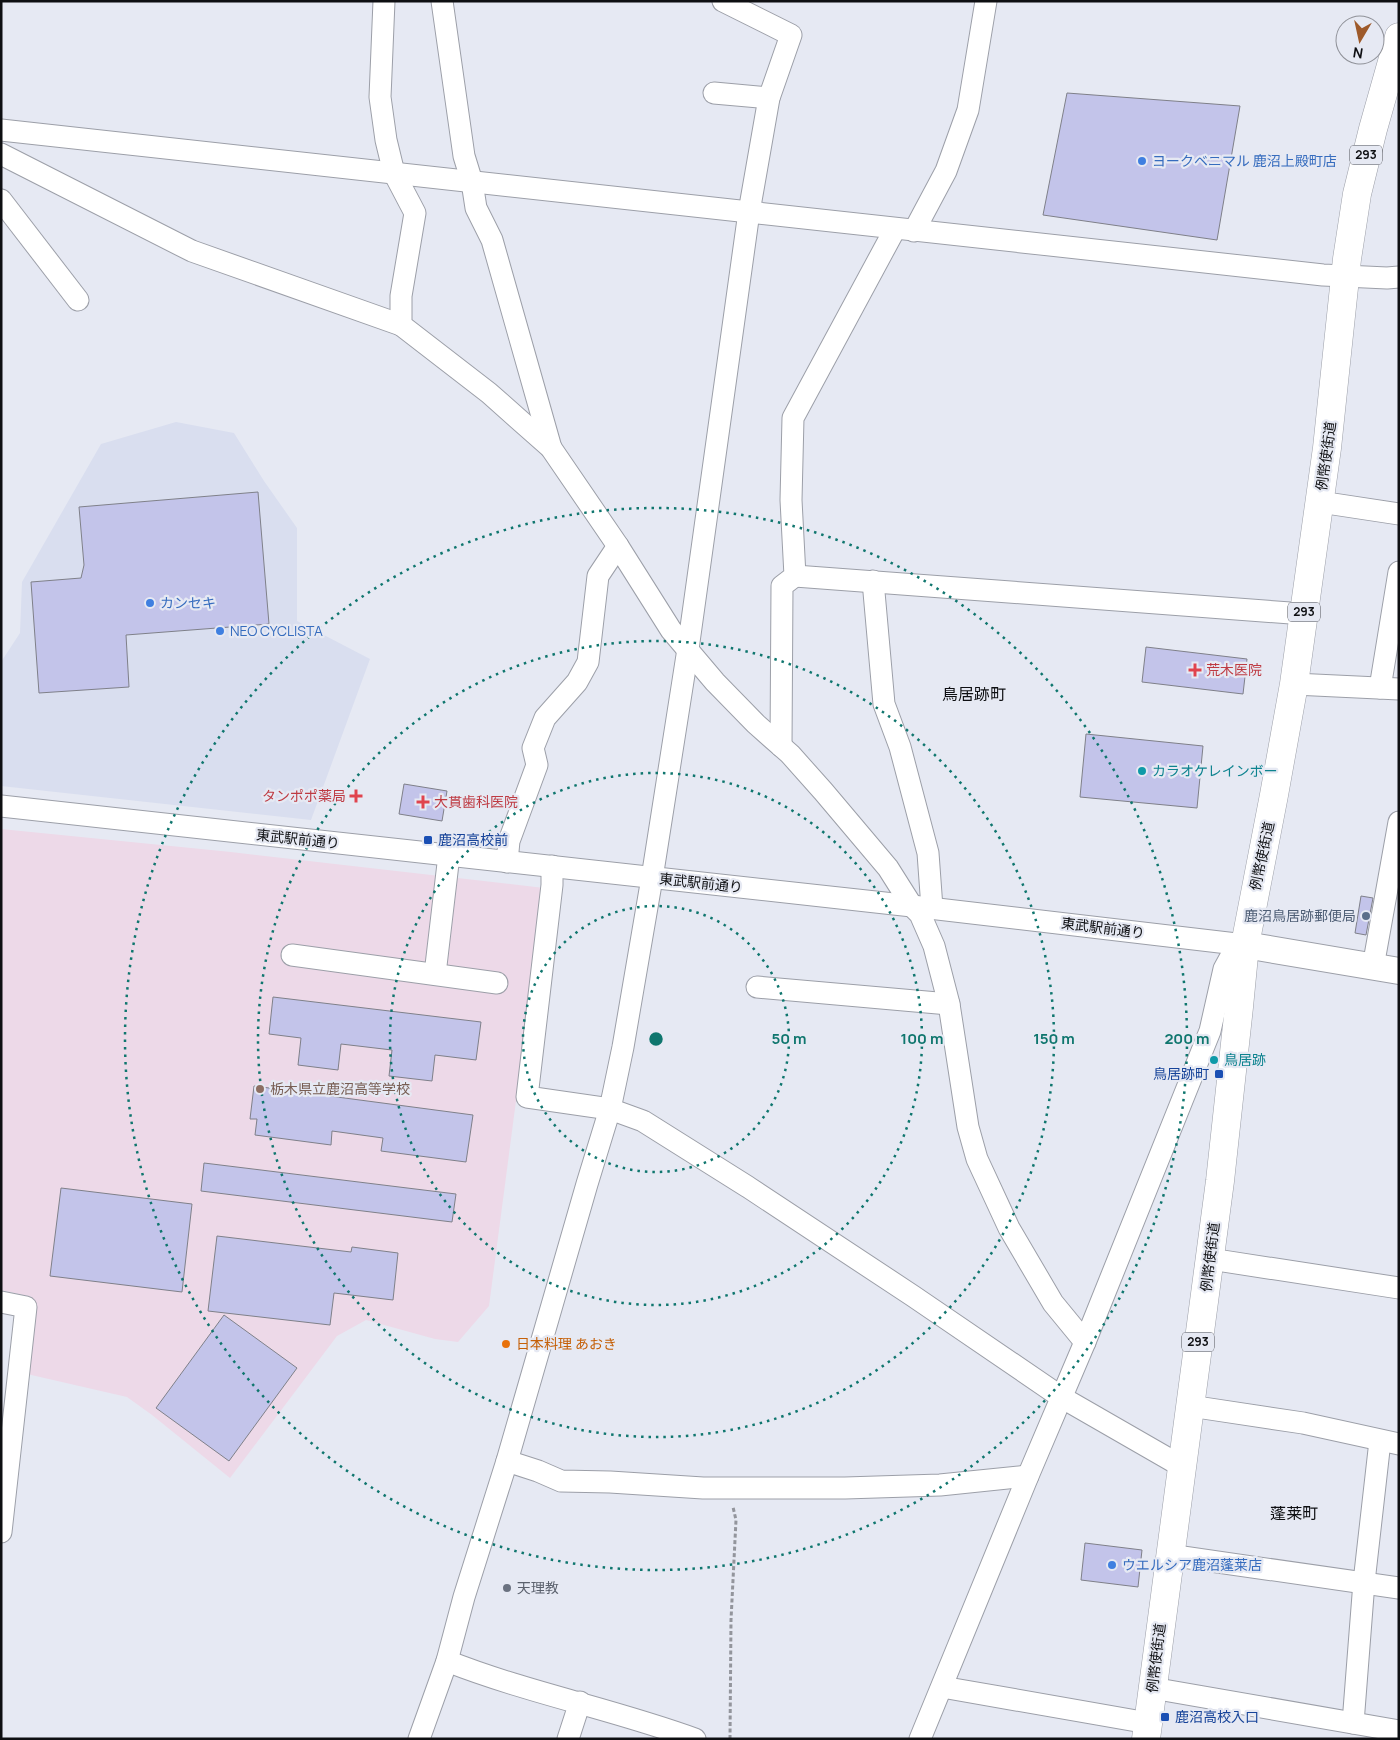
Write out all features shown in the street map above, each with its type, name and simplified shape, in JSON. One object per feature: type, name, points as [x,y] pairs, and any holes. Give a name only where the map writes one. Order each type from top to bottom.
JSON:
[{"type":"highway","name":"例幣使街道","points":[[1147,1731],[1210,1259],[1245,945],[1294,684],[1320,502],[1357,194],[1399,37]]},
{"type":"main road","name":"東武駅前通り","points":[[1245,945],[1399,971]]},
{"type":"street","points":[[384,1],[380,97],[386,140],[394,173],[415,213],[401,296],[401,325]]},
{"type":"street","points":[[442,1],[464,156],[472,182],[476,208],[492,240],[551,448]]},
{"type":"street","points":[[419,1739],[447,1661],[464,1597],[507,1461],[610,1108],[623,1047],[688,649],[749,212],[769,98],[791,35],[723,1]]},
{"type":"street","points":[[795,576],[791,500],[793,418],[904,230],[946,171],[968,110],[986,1]]},
{"type":"street","points":[[714,93],[769,98]]},
{"type":"street","points":[[1,130],[904,230],[1346,276],[1399,277]]},
{"type":"street","points":[[1,154],[192,251],[401,325],[489,393],[551,448],[618,546],[671,630],[715,682],[756,724],[781,746],[823,791],[922,907]]},
{"type":"street","points":[[1,200],[78,300]]},
{"type":"street","points":[[1320,502],[1399,514]]},
{"type":"street","points":[[507,862],[509,841],[536,764],[533,748],[545,718],[577,682],[588,662],[598,576],[618,546]]},
{"type":"street","points":[[1294,684],[1390,689],[1399,572]]},
{"type":"street","points":[[781,746],[782,586],[795,576],[1304,614]]},
{"type":"street","points":[[873,581],[884,704],[900,747],[928,853],[920,914],[932,939],[949,1004],[968,1127],[977,1159],[1009,1228],[1053,1303],[1085,1342]]},
{"type":"street","name":"東武駅前通り","points":[[1,806],[922,907],[1245,945]]},
{"type":"street","points":[[1373,967],[1399,822]]},
{"type":"street","points":[[435,974],[449,856]]},
{"type":"street","points":[[552,866],[527,1097],[610,1108],[644,1121],[913,1296],[1061,1397],[1181,1466]]},
{"type":"street","points":[[920,1739],[1085,1342],[1210,1031],[1224,969],[1230,958],[1245,945]]},
{"type":"street","points":[[292,955],[497,983]]},
{"type":"street","points":[[757,987],[949,1004]]},
{"type":"street","points":[[1210,1259],[1399,1288]]},
{"type":"street","points":[[1,1302],[26,1307],[1,1532]]},
{"type":"street","points":[[1190,1406],[1303,1423],[1389,1443],[1364,1582],[1353,1723]]},
{"type":"street","points":[[507,1461],[561,1481],[728,1488],[940,1485],[1028,1476]]},
{"type":"street","points":[[1169,1555],[1399,1588]]},
{"type":"street","points":[[447,1661],[485,1676],[650,1722],[695,1739]]},
{"type":"street","points":[[942,1687],[1147,1731]]},
{"type":"street","points":[[1152,1688],[1399,1731]]},
{"type":"street","points":[[568,1739],[580,1702]]},
{"type":"path","points":[[728,1488],[736,1520],[731,1620],[730,1739]]},
{"type":"shaded area","points":[[176,422],[234,433],[264,481],[297,528],[297,621],[370,659],[311,820],[1,786],[1,662],[20,633],[22,582],[101,444]]},
{"type":"shaded area","name":"栃木県立鹿沼高等学校","points":[[1,829],[231,852],[544,888],[489,1306],[458,1342],[435,1339],[366,1320],[337,1336],[230,1478],[127,1397],[27,1374],[32,1297],[1,1290]]},
{"type":"building","name":"ヨークベニマル 鹿沼上殿町店","points":[[1067,93],[1240,106],[1217,240],[1043,215]]},
{"type":"building","name":"カンセキ","points":[[258,492],[269,624],[126,635],[129,687],[39,693],[31,582],[81,578],[84,565],[79,507]]},
{"type":"building","name":"荒木医院","points":[[1146,647],[1247,659],[1243,694],[1142,682]]},
{"type":"building","name":"カラオケレインボー","points":[[1086,734],[1203,746],[1197,808],[1080,797]]},
{"type":"building","name":"大貫歯科医院","points":[[404,784],[447,791],[442,821],[399,814]]},
{"type":"building","name":"鹿沼鳥居跡郵便局","points":[[1361,896],[1373,898],[1366,935],[1355,933]]},
{"type":"building","points":[[273,997],[481,1022],[476,1060],[435,1055],[432,1081],[389,1076],[392,1050],[341,1044],[338,1070],[298,1065],[301,1038],[269,1034]]},
{"type":"building","points":[[254,1086],[473,1115],[466,1162],[381,1151],[383,1138],[332,1131],[331,1145],[255,1135],[257,1119],[250,1119]]},
{"type":"building","points":[[204,1163],[456,1194],[452,1222],[201,1191]]},
{"type":"building","points":[[61,1188],[192,1204],[182,1292],[50,1276]]},
{"type":"building","points":[[217,1236],[351,1252],[352,1247],[398,1253],[393,1300],[334,1293],[330,1325],[208,1311]]},
{"type":"building","points":[[224,1315],[297,1368],[229,1461],[156,1408]]},
{"type":"building","name":"ウエルシア鹿沼蓬莱店","points":[[1085,1543],[1142,1550],[1138,1587],[1081,1580]]},
{"type":"place","name":"ヨークベニマル 鹿沼上殿町店","points":[[1142,161]]},
{"type":"place","name":"カンセキ","points":[[150,603]]},
{"type":"place","name":"NEO CYCLISTA","points":[[220,631]]},
{"type":"place","name":"荒木医院","points":[[1195,670]]},
{"type":"place","name":"カラオケレインボー","points":[[1142,771]]},
{"type":"place","name":"タンポポ薬局","points":[[356,796]]},
{"type":"place","name":"大貫歯科医院","points":[[423,802]]},
{"type":"place","name":"鹿沼高校前","points":[[428,840]]},
{"type":"place","name":"鹿沼鳥居跡郵便局","points":[[1366,916]]},
{"type":"place","name":"鳥居跡","points":[[1214,1060]]},
{"type":"place","name":"鳥居跡町","points":[[1219,1074]]},
{"type":"place","name":"栃木県立鹿沼高等学校","points":[[260,1089]]},
{"type":"place","name":"日本料理 あおき","points":[[506,1344]]},
{"type":"place","name":"ウエルシア鹿沼蓬莱店","points":[[1112,1565]]},
{"type":"place","name":"天理教","points":[[507,1588]]},
{"type":"place","name":"鹿沼高校入口","points":[[1165,1717]]},
{"type":"district","name":"鳥居跡町","points":[[974,694]]},
{"type":"district","name":"蓬莱町","points":[[1294,1513]]}]
